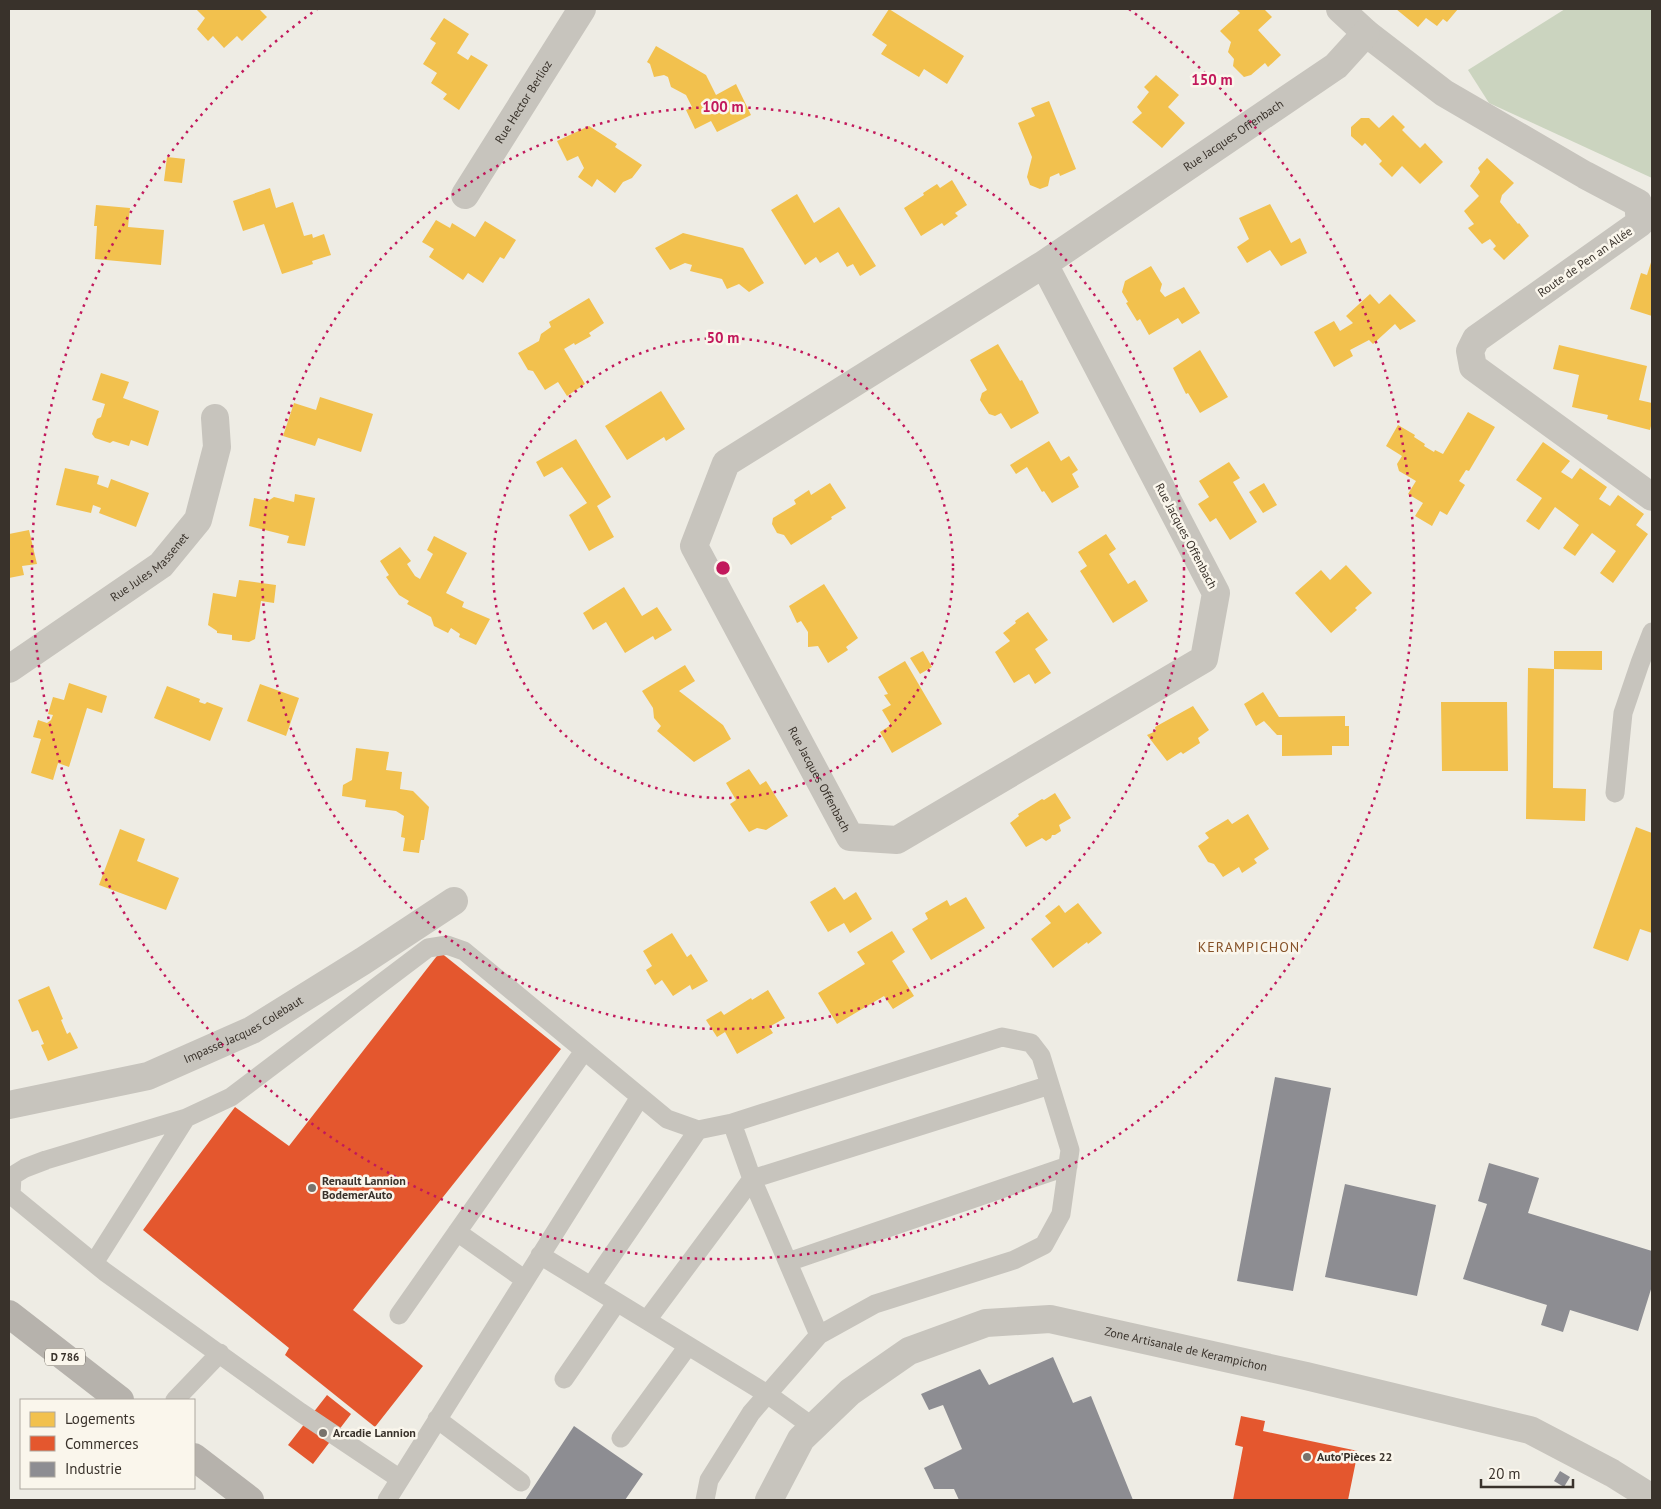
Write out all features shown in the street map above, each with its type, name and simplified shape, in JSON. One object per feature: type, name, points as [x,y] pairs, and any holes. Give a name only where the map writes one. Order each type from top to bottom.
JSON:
[{"type":"main road","name":"D 786","points":[[9,1314],[119,1399]]},
{"type":"main road","points":[[195,1458],[250,1500]]},
{"type":"street","name":"Rue Hector Berlioz","points":[[465,196],[582,9]]},
{"type":"street","name":"Route de Pen an Allée","points":[[1340,9],[1366,33],[1444,93],[1585,174],[1645,206],[1640,223],[1476,339],[1470,351],[1473,367],[1652,497]]},
{"type":"street","name":"Rue Jacques Offenbach","points":[[1044,264],[1216,593],[1204,659],[897,840],[850,837],[694,546],[726,464],[1044,264],[1336,66],[1366,33]]},
{"type":"street","name":"Rue Jules Massenet","points":[[9,668],[161,565],[198,520],[217,448],[214,418]]},
{"type":"street","name":"Impasse Jacques Colebaut","points":[[9,1105],[148,1076],[252,1030],[363,961],[454,901]]},
{"type":"street","name":"Zone Artisanale de Kerampichon","points":[[769,1500],[801,1439],[850,1392],[909,1351],[986,1323],[1050,1319],[1306,1376],[1530,1430],[1612,1473],[1652,1498]]},
{"type":"lane","points":[[1615,793],[1623,713],[1652,632]]},
{"type":"lane","points":[[400,1479],[300,1412],[94,1263],[11,1194],[12,1176],[25,1168],[46,1160],[186,1118],[231,1096],[428,948],[447,945],[464,951],[667,1119],[698,1130],[732,1122],[1002,1037],[1031,1043],[1041,1056],[1070,1150],[1061,1214],[1044,1245],[1014,1260],[875,1304],[819,1335],[751,1412],[709,1480],[705,1500]]},
{"type":"lane","points":[[399,1315],[584,1051]]},
{"type":"lane","points":[[647,1320],[752,1179],[1050,1085]]},
{"type":"lane","points":[[387,1500],[640,1097]]},
{"type":"lane","points":[[94,1263],[186,1118]]},
{"type":"lane","points":[[732,1122],[752,1179],[819,1335]]},
{"type":"lane","points":[[591,1286],[698,1130]]},
{"type":"lane","points":[[788,1262],[1068,1166]]},
{"type":"lane","points":[[457,1232],[524,1279]]},
{"type":"lane","points":[[540,1255],[767,1394],[813,1427]]},
{"type":"lane","points":[[564,1379],[617,1302]]},
{"type":"lane","points":[[621,1438],[688,1346]]},
{"type":"lane","points":[[176,1399],[220,1353]]},
{"type":"lane","points":[[437,1419],[521,1482]]},
{"type":"green space","points":[[1565,9],[1652,9],[1652,178],[1489,103],[1468,70]]},
{"type":"building: Logements","points":[[196,9],[259,9],[267,17],[242,41],[237,36],[224,48],[213,36],[208,41],[197,29],[205,18]]},
{"type":"building: Logements","points":[[889,9],[964,56],[947,84],[924,69],[919,77],[881,54],[887,45],[872,35]]},
{"type":"building: Logements","points":[[1236,9],[1264,9],[1272,17],[1258,30],[1281,55],[1268,67],[1265,63],[1251,75],[1244,77],[1233,66],[1234,59],[1228,52],[1231,42],[1220,31],[1240,13]]},
{"type":"building: Logements","points":[[1396,9],[1458,9],[1447,22],[1443,19],[1437,26],[1426,18],[1418,27]]},
{"type":"building: Logements","points":[[444,18],[469,34],[457,53],[468,60],[471,55],[488,65],[459,110],[443,99],[447,94],[431,83],[437,73],[423,64],[436,43],[430,39]]},
{"type":"building: Logements","points":[[656,46],[706,75],[716,95],[736,84],[751,115],[717,132],[711,121],[695,129],[686,110],[692,107],[686,95],[671,87],[668,77],[664,75],[654,77],[650,64],[647,62]]},
{"type":"building: Logements","points":[[1156,75],[1179,95],[1168,107],[1185,123],[1162,148],[1132,122],[1142,113],[1137,107],[1149,92],[1144,87]]},
{"type":"building: Logements","points":[[1049,101],[1076,169],[1060,176],[1059,173],[1050,177],[1048,186],[1040,189],[1030,185],[1027,177],[1032,157],[1018,123],[1035,116],[1031,108]]},
{"type":"building: Logements","points":[[1393,115],[1405,127],[1402,130],[1420,148],[1425,143],[1443,162],[1420,184],[1402,166],[1392,177],[1379,164],[1382,161],[1365,143],[1362,146],[1351,136],[1351,127],[1361,118],[1369,118],[1379,128]]},
{"type":"building: Logements","points":[[589,126],[617,144],[615,147],[642,165],[632,178],[623,182],[615,193],[597,179],[592,187],[578,177],[584,168],[578,156],[567,161],[557,141]]},
{"type":"building: Logements","points":[[167,157],[185,159],[182,183],[164,181]]},
{"type":"building: Logements","points":[[1487,158],[1514,183],[1502,195],[1500,202],[1529,236],[1504,260],[1493,249],[1496,246],[1490,239],[1482,244],[1468,228],[1474,224],[1464,211],[1479,196],[1470,186],[1480,172],[1478,168]]},
{"type":"building: Logements","points":[[952,180],[967,205],[955,213],[958,216],[944,226],[942,223],[921,236],[904,208],[937,184],[940,188]]},
{"type":"building: Logements","points":[[270,188],[276,208],[293,202],[304,236],[312,234],[313,238],[324,234],[331,255],[312,261],[313,264],[282,274],[264,224],[243,231],[233,201]]},
{"type":"building: Logements","points":[[797,194],[814,223],[839,207],[876,266],[860,276],[853,264],[847,267],[838,252],[820,263],[816,257],[805,265],[771,210]]},
{"type":"building: Logements","points":[[1270,204],[1291,243],[1300,238],[1307,253],[1281,266],[1270,250],[1247,263],[1237,247],[1249,239],[1239,218]]},
{"type":"building: Logements","points":[[96,205],[130,208],[128,227],[164,230],[161,265],[95,259],[97,226],[94,226]]},
{"type":"building: Logements","points":[[436,220],[450,228],[452,223],[475,237],[485,221],[516,240],[504,259],[500,257],[483,283],[468,273],[463,280],[429,257],[434,249],[422,242]]},
{"type":"building: Logements","points":[[683,233],[743,248],[764,283],[749,292],[739,284],[727,289],[722,279],[690,271],[692,265],[685,263],[670,270],[655,248]]},
{"type":"building: Logements","points":[[1652,259],[1652,316],[1630,309],[1641,273],[1647,275]]},
{"type":"building: Logements","points":[[1151,266],[1162,284],[1160,291],[1165,297],[1184,287],[1200,313],[1182,324],[1178,318],[1149,335],[1140,319],[1137,321],[1126,303],[1128,302],[1122,292],[1125,281]]},
{"type":"building: Logements","points":[[1370,294],[1379,304],[1390,294],[1416,321],[1400,330],[1395,324],[1373,344],[1369,340],[1350,350],[1353,356],[1334,367],[1314,332],[1334,321],[1340,331],[1353,323],[1346,316]]},
{"type":"building: Logements","points":[[589,298],[604,323],[589,333],[591,336],[564,349],[585,384],[567,396],[558,382],[545,390],[533,371],[528,370],[518,353],[539,341],[541,334],[551,327],[549,322]]},
{"type":"building: Logements","points":[[998,344],[1020,381],[1022,380],[1039,413],[1011,429],[1001,413],[995,416],[989,414],[980,400],[982,393],[987,390],[970,360]]},
{"type":"building: Logements","points":[[1559,345],[1647,366],[1639,400],[1652,403],[1650,430],[1607,419],[1608,415],[1572,407],[1579,375],[1553,369]]},
{"type":"building: Logements","points":[[1200,350],[1228,397],[1200,413],[1188,393],[1186,394],[1173,368]]},
{"type":"building: Logements","points":[[101,373],[129,382],[123,398],[159,411],[148,446],[131,440],[129,446],[113,441],[110,443],[95,438],[92,434],[105,404],[92,400]]},
{"type":"building: Logements","points":[[661,391],[685,429],[666,441],[664,437],[627,460],[605,426]]},
{"type":"building: Logements","points":[[320,397],[373,414],[361,452],[318,438],[315,446],[283,436],[294,403],[316,410]]},
{"type":"building: Logements","points":[[1468,412],[1495,427],[1469,471],[1466,470],[1459,481],[1465,485],[1447,515],[1440,511],[1432,526],[1415,516],[1423,503],[1408,494],[1416,481],[1399,471],[1397,464],[1402,456],[1386,446],[1398,425],[1415,435],[1414,437],[1425,444],[1424,446],[1434,452],[1435,450],[1443,454]]},
{"type":"building: Logements","points":[[576,439],[611,497],[597,506],[614,537],[589,551],[569,515],[587,503],[562,467],[544,477],[536,462]]},
{"type":"building: Logements","points":[[1049,441],[1061,461],[1069,456],[1078,470],[1072,474],[1079,487],[1052,503],[1044,491],[1042,492],[1027,467],[1016,474],[1010,465]]},
{"type":"building: Logements","points":[[1543,442],[1570,461],[1561,472],[1572,479],[1580,468],[1607,487],[1599,499],[1610,506],[1618,495],[1644,514],[1636,525],[1648,534],[1613,583],[1600,573],[1616,551],[1592,533],[1575,556],[1563,548],[1579,525],[1555,507],[1539,530],[1526,521],[1542,498],[1516,480]]},
{"type":"building: Logements","points":[[1229,462],[1240,478],[1233,482],[1257,522],[1230,540],[1216,518],[1210,522],[1198,504],[1209,497],[1199,481]]},
{"type":"building: Logements","points":[[65,468],[99,476],[97,484],[108,488],[111,479],[149,493],[136,527],[99,513],[101,508],[93,505],[91,513],[56,505]]},
{"type":"building: Logements","points":[[830,483],[846,508],[791,545],[784,535],[777,533],[772,524],[773,518],[796,504],[794,500],[809,490],[811,495]]},
{"type":"building: Logements","points":[[1264,483],[1277,505],[1263,513],[1249,492]]},
{"type":"building: Logements","points":[[295,494],[315,498],[305,546],[287,543],[289,536],[249,526],[254,498],[268,501],[274,497],[294,502]]},
{"type":"building: Logements","points":[[29,530],[37,564],[22,566],[24,575],[9,578],[9,534]]},
{"type":"building: Logements","points":[[1106,534],[1116,549],[1109,554],[1128,584],[1135,580],[1148,601],[1113,623],[1080,571],[1087,566],[1078,552]]},
{"type":"building: Logements","points":[[434,536],[467,553],[446,593],[464,602],[462,607],[490,619],[476,645],[459,637],[460,634],[451,628],[448,633],[434,626],[431,617],[407,604],[409,601],[399,595],[386,577],[389,575],[380,561],[400,547],[411,561],[407,564],[415,576],[420,579],[433,554],[427,550]]},
{"type":"building: Logements","points":[[1346,565],[1372,593],[1355,608],[1357,610],[1331,633],[1295,593],[1321,570],[1330,580]]},
{"type":"building: Logements","points":[[239,580],[276,585],[274,603],[261,601],[255,639],[249,642],[232,640],[232,635],[217,633],[208,625],[213,593],[236,597]]},
{"type":"building: Logements","points":[[824,584],[858,638],[846,647],[848,650],[828,663],[818,646],[808,647],[808,632],[801,621],[797,623],[789,606]]},
{"type":"building: Logements","points":[[624,587],[642,616],[657,607],[672,630],[655,640],[653,636],[625,653],[606,622],[593,630],[583,613]]},
{"type":"building: Logements","points":[[1028,612],[1048,640],[1035,649],[1051,673],[1035,684],[1029,674],[1014,683],[995,652],[1010,641],[1003,633]]},
{"type":"building: Logements","points":[[923,651],[932,667],[920,674],[910,658]]},
{"type":"building: Logements","points":[[1554,651],[1602,651],[1602,670],[1554,669]]},
{"type":"building: Logements","points":[[905,661],[942,724],[892,753],[880,732],[891,725],[882,710],[891,705],[884,695],[888,694],[878,677]]},
{"type":"building: Logements","points":[[685,665],[695,681],[679,691],[723,725],[731,739],[694,762],[657,731],[661,726],[654,718],[653,708],[642,691]]},
{"type":"building: Logements","points":[[1528,668],[1554,669],[1553,788],[1586,789],[1585,821],[1526,819]]},
{"type":"building: Logements","points":[[69,683],[107,696],[102,713],[87,708],[69,767],[58,763],[53,780],[31,773],[41,739],[33,737],[38,720],[47,723],[51,720],[53,715],[48,714],[53,697],[64,700]]},
{"type":"building: Logements","points":[[260,684],[299,698],[286,736],[247,721]]},
{"type":"building: Logements","points":[[167,686],[200,699],[199,702],[205,704],[207,702],[223,708],[210,741],[154,718]]},
{"type":"building: Logements","points":[[1263,692],[1279,717],[1345,716],[1345,726],[1349,726],[1349,746],[1332,746],[1332,755],[1282,756],[1282,735],[1277,735],[1264,721],[1256,726],[1244,704]]},
{"type":"building: Logements","points":[[1441,702],[1507,702],[1508,771],[1442,771]]},
{"type":"building: Logements","points":[[1193,706],[1209,730],[1198,738],[1200,743],[1183,754],[1181,752],[1167,761],[1147,735],[1156,731],[1155,727]]},
{"type":"building: Logements","points":[[356,748],[389,752],[386,770],[402,772],[400,789],[413,791],[429,807],[424,840],[421,840],[419,853],[403,851],[405,838],[401,837],[404,816],[396,811],[365,807],[366,800],[342,796],[343,785],[352,780]]},
{"type":"building: Logements","points":[[749,769],[760,785],[766,781],[788,816],[766,830],[757,828],[749,832],[730,804],[736,800],[726,783]]},
{"type":"building: Logements","points":[[1055,793],[1071,818],[1059,825],[1061,831],[1052,835],[1051,838],[1046,841],[1042,838],[1026,847],[1010,823],[1019,816],[1018,814]]},
{"type":"building: Logements","points":[[1248,814],[1269,849],[1254,859],[1257,863],[1242,873],[1239,867],[1223,877],[1214,864],[1208,862],[1198,846],[1209,838],[1205,833],[1228,819],[1232,824]]},
{"type":"building: Logements","points":[[1636,827],[1652,833],[1652,933],[1640,929],[1628,961],[1593,948]]},
{"type":"building: Logements","points":[[120,829],[145,839],[137,861],[179,878],[166,910],[99,885]]},
{"type":"building: Logements","points":[[835,887],[844,900],[856,892],[872,919],[850,933],[844,923],[828,932],[810,902]]},
{"type":"building: Logements","points":[[966,897],[985,928],[931,960],[912,929],[928,919],[925,913],[947,900],[950,906]]},
{"type":"building: Logements","points":[[1078,903],[1102,933],[1053,968],[1031,939],[1051,923],[1045,916],[1059,905],[1065,913]]},
{"type":"building: Logements","points":[[892,931],[905,952],[892,961],[914,996],[893,1009],[884,996],[837,1024],[818,993],[865,964],[857,952]]},
{"type":"building: Logements","points":[[672,933],[687,957],[691,954],[708,981],[692,990],[690,985],[673,996],[662,980],[655,985],[646,970],[652,966],[643,951]]},
{"type":"building: Logements","points":[[49,986],[63,1019],[61,1020],[67,1034],[70,1032],[78,1048],[48,1061],[41,1045],[44,1044],[38,1030],[32,1032],[18,1000]]},
{"type":"building: Logements","points":[[768,990],[785,1018],[769,1027],[773,1033],[737,1054],[725,1032],[717,1037],[706,1020],[721,1011],[724,1015]]},
{"type":"building: Commerces","name":"Renault Lannion BodemerAuto","points":[[440,952],[561,1049],[353,1310],[423,1366],[375,1427],[285,1355],[289,1348],[143,1230],[235,1107],[289,1146]]},
{"type":"building: Commerces","points":[[327,1395],[351,1414],[313,1464],[288,1445]]},
{"type":"building: Commerces","points":[[1241,1416],[1265,1421],[1263,1431],[1358,1451],[1348,1500],[1233,1500],[1243,1447],[1235,1445]]},
{"type":"building: Industrie","points":[[1275,1077],[1331,1088],[1293,1291],[1237,1281]]},
{"type":"building: Industrie","points":[[1489,1163],[1539,1178],[1528,1213],[1652,1251],[1652,1286],[1638,1331],[1570,1310],[1563,1332],[1541,1325],[1547,1305],[1463,1279],[1487,1204],[1478,1201]]},
{"type":"building: Industrie","points":[[1345,1184],[1436,1205],[1417,1296],[1325,1277]]},
{"type":"building: Industrie","points":[[1053,1357],[1073,1403],[1091,1396],[1133,1500],[959,1500],[954,1489],[934,1489],[924,1468],[962,1449],[943,1405],[929,1410],[921,1394],[980,1369],[989,1385]]},
{"type":"building: Industrie","points":[[574,1426],[643,1474],[625,1500],[525,1500]]},
{"type":"building: Industrie","points":[[1560,1471],[1570,1477],[1564,1487],[1554,1481]]},
{"type":"place","name":"Renault Lannion BodemerAuto","points":[[312,1188]]},
{"type":"place","name":"Arcadie Lannion","points":[[323,1433]]},
{"type":"place","name":"Auto'Pièces 22","points":[[1307,1457]]},
{"type":"district","name":"KERAMPICHON","points":[[1249,947]]}]
